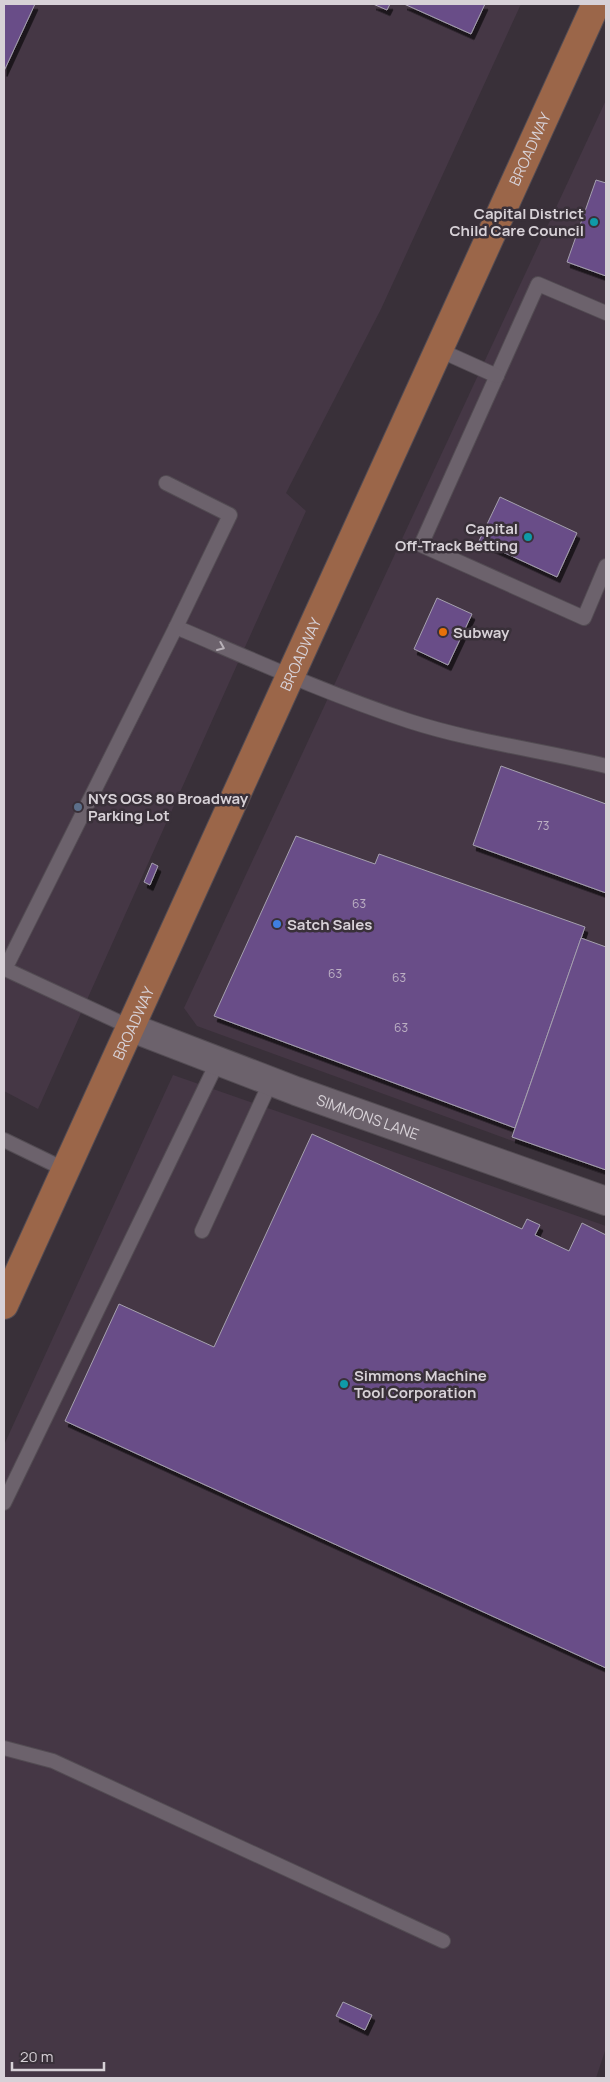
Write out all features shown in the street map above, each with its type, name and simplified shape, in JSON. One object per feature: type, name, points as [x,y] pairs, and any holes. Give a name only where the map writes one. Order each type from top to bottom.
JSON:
[{"type":"main road","name":"BROADWAY","points":[[4,1305],[132,1028],[437,349],[596,4]]},
{"type":"street","name":"SIMMONS LANE","points":[[132,1028],[271,1081],[606,1201]]},
{"type":"lane","points":[[606,312],[538,284],[421,545],[584,618],[606,566]]},
{"type":"lane","points":[[437,349],[497,376]]},
{"type":"lane","points":[[132,1028],[5,969],[230,515],[166,483]]},
{"type":"lane","points":[[176,627],[290,676],[409,721],[452,733],[606,766]]},
{"type":"lane","points":[[4,1503],[218,1061]]},
{"type":"lane","points":[[202,1231],[271,1081]]},
{"type":"lane","points":[[4,1140],[66,1170]]},
{"type":"lane","points":[[4,1748],[53,1761],[444,1941]]},
{"type":"shaded area","points":[[4,4],[521,4],[381,309],[286,493],[306,511],[38,1109],[4,1091]]},
{"type":"shaded area","points":[[606,100],[606,1175],[197,1026],[184,1008]]},
{"type":"shaded area","name":"Simmons Machine Tool Corporation","points":[[173,1075],[606,1226],[606,2048],[596,2078],[4,2078],[4,1445]]},
{"type":"building","points":[[4,4],[35,4],[4,71]]},
{"type":"building","points":[[373,4],[390,4],[387,10]]},
{"type":"building","points":[[404,4],[485,4],[471,34]]},
{"type":"building","name":"Capital District Child Care Council","points":[[596,180],[606,183],[606,276],[567,262]]},
{"type":"building","name":"Capital Off-Track Betting","points":[[500,497],[577,533],[557,577],[479,541]]},
{"type":"building","name":"Subway","points":[[437,598],[472,614],[448,665],[414,649]]},
{"type":"building","points":[[501,766],[606,804],[606,893],[473,845]]},
{"type":"building","points":[[296,836],[375,864],[379,854],[585,927],[515,1128],[214,1016]]},
{"type":"building","points":[[152,863],[158,866],[150,885],[144,882]]},
{"type":"building","points":[[581,938],[606,947],[606,1170],[512,1137]]},
{"type":"building","name":"Simmons Machine Tool Corporation","points":[[312,1134],[522,1229],[527,1219],[540,1225],[535,1235],[569,1251],[582,1223],[606,1235],[606,1668],[65,1421],[119,1304],[214,1347]]},
{"type":"building","points":[[343,2002],[372,2015],[365,2030],[336,2016]]},
{"type":"place","name":"Capital District Child Care Council","points":[[594,222]]},
{"type":"place","name":"Capital Off-Track Betting","points":[[528,537]]},
{"type":"place","name":"Subway","points":[[443,632]]},
{"type":"place","name":"NYS OGS 80 Broadway Parking Lot","points":[[78,807]]},
{"type":"place","name":"Satch Sales","points":[[277,924]]},
{"type":"place","name":"Simmons Machine Tool Corporation","points":[[344,1384]]}]
